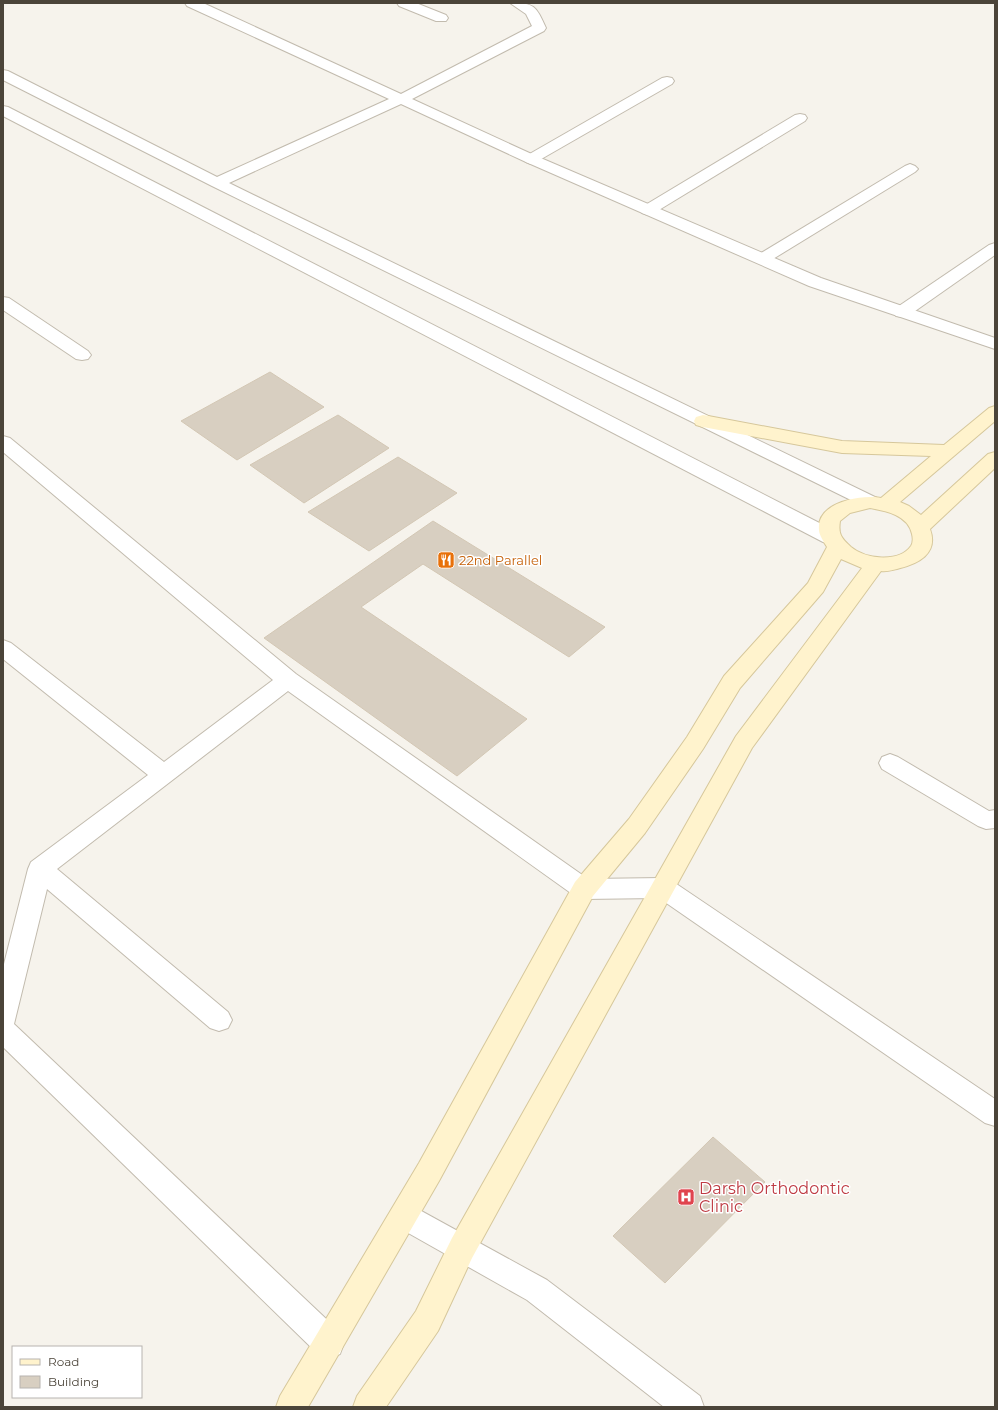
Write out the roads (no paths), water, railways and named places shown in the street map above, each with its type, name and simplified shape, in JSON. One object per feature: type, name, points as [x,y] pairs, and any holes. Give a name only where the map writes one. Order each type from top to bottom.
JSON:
[{"type":"main road","points":[[878,503],[949,451],[995,412]]},
{"type":"main road","points":[[703,421],[842,447],[949,451]]},
{"type":"main road","points":[[920,527],[995,458]]},
{"type":"main road","points":[[878,503],[901,510],[913,518],[920,527],[923,537],[922,546],[916,555],[904,561],[891,564],[876,564],[861,561],[847,555],[833,542],[828,526],[832,516],[841,508],[854,504],[878,503]]},
{"type":"main road","points":[[291,1407],[404,1216],[584,890],[637,826],[695,743],[732,682],[816,587],[833,542]]},
{"type":"main road","points":[[368,1407],[427,1321],[462,1248],[744,742],[876,564]]},
{"type":"street","points":[[192,3],[531,159],[815,282],[995,344]]},
{"type":"street","points":[[404,3],[441,18]]},
{"type":"street","points":[[217,183],[401,99],[539,28],[532,12],[517,3]]},
{"type":"street","points":[[3,74],[217,183],[703,421],[878,503]]},
{"type":"street","points":[[531,159],[667,81]]},
{"type":"street","points":[[3,110],[833,542]]},
{"type":"street","points":[[648,210],[800,118]]},
{"type":"street","points":[[762,259],[910,169]]},
{"type":"street","points":[[902,312],[995,248]]},
{"type":"street","points":[[3,302],[82,355]]},
{"type":"street","points":[[5,446],[288,680],[584,890],[663,888],[995,1114]]},
{"type":"street","points":[[3,648],[164,775]]},
{"type":"street","points":[[3,1020],[40,869],[288,680]]},
{"type":"street","points":[[890,763],[986,820],[995,819]]},
{"type":"street","points":[[40,869],[218,1020]]},
{"type":"street","points":[[3,1030],[329,1343]]},
{"type":"street","points":[[404,1216],[537,1290],[689,1407]]},
{"type":"place","name":"22nd Parallel","points":[[446,560]]},
{"type":"place","name":"Darsh Orthodontic Clinic","points":[[686,1197]]}]
